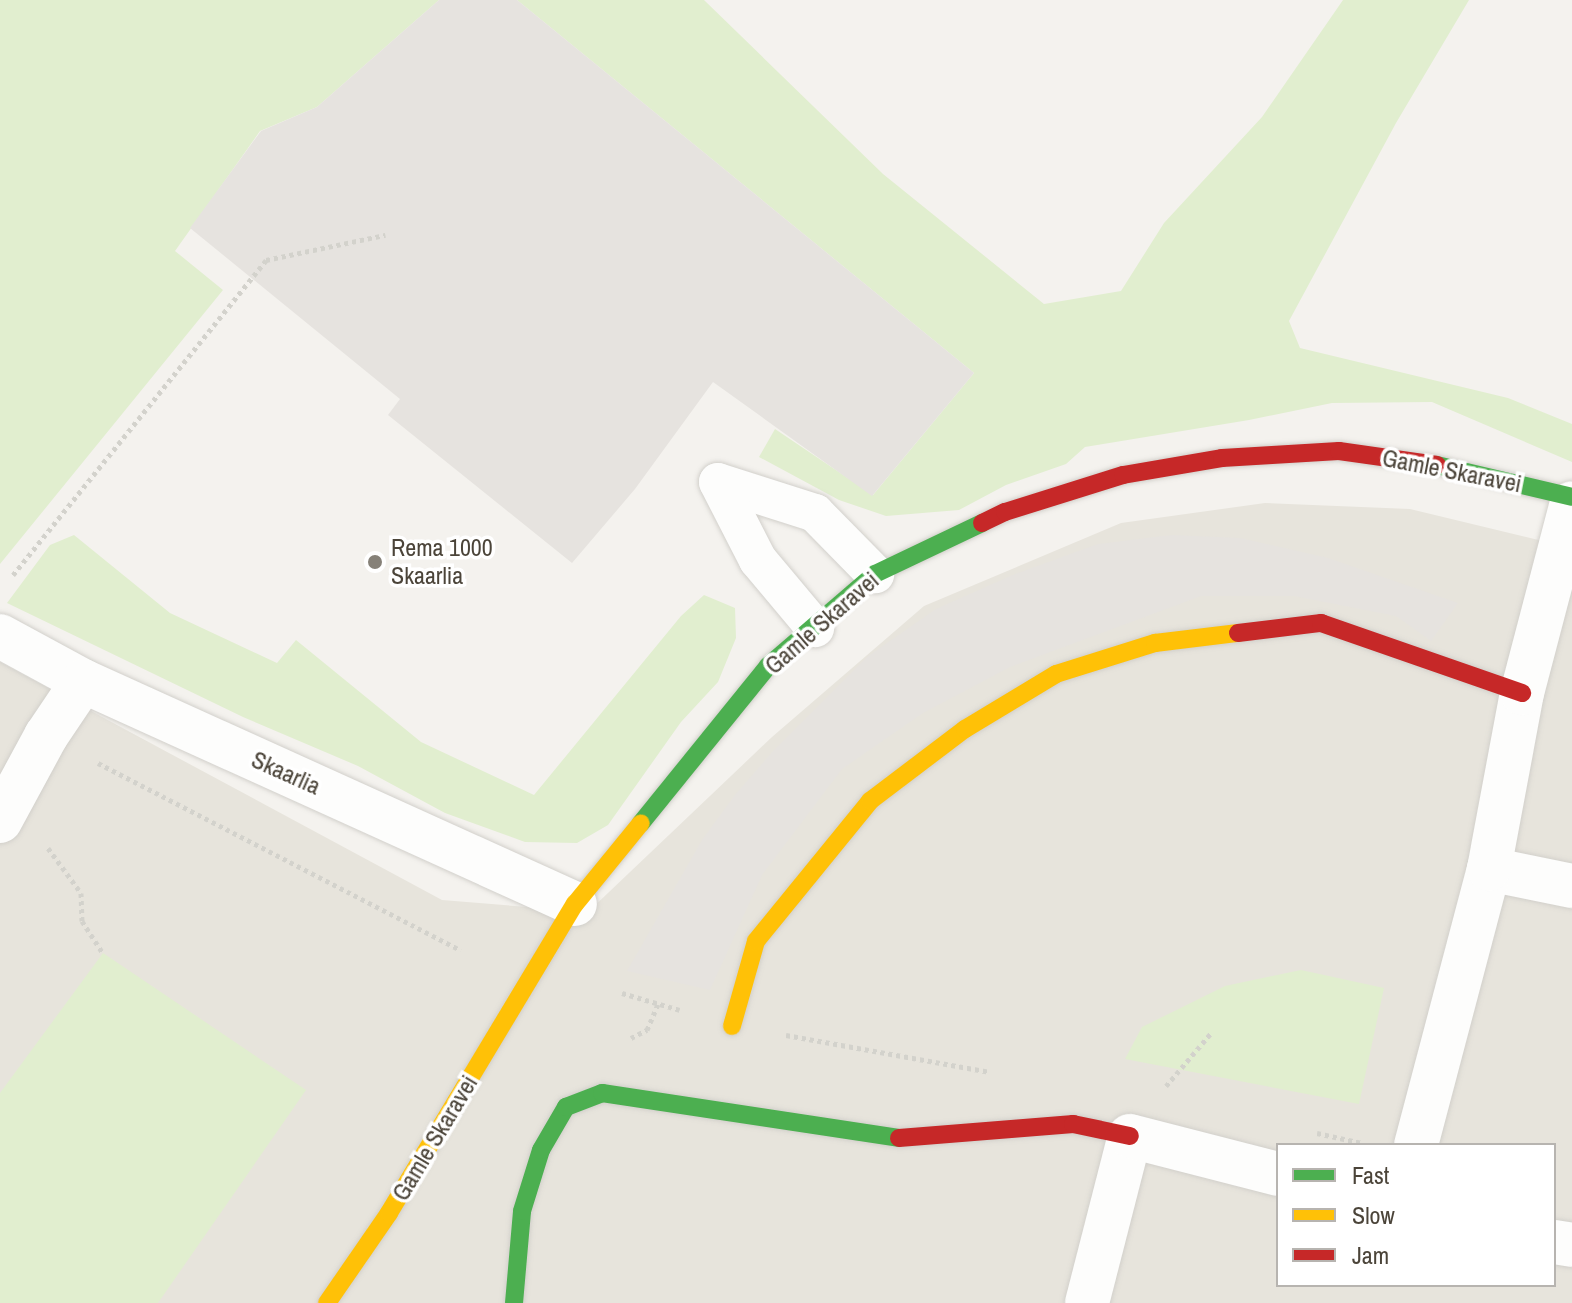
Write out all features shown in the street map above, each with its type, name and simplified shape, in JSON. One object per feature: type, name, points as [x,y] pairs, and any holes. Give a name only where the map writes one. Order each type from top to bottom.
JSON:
[{"type":"street","name":"Gamle Skaravei","points":[[328,1302],[389,1213],[575,904],[768,666],[875,574],[1005,512],[1123,475],[1222,458],[1339,451],[1463,469],[1572,500],[1522,693],[1489,869],[1417,1143]]},
{"type":"street","points":[[732,1026],[756,941],[870,801],[965,729],[1056,674],[1155,643],[1321,623],[1522,693]]},
{"type":"street","name":"Skaarlia","points":[[0,636],[83,681],[575,904]]},
{"type":"street","points":[[2,817],[46,736],[83,681]]},
{"type":"street","points":[[1489,869],[1572,886]]},
{"type":"street","points":[[514,1303],[522,1211],[541,1150],[566,1107],[602,1093],[910,1140],[1073,1124],[1276,1173]]},
{"type":"street","points":[[1087,1303],[1130,1136]]},
{"type":"lane","points":[[815,628],[758,560],[718,482],[815,513],[875,574]]},
{"type":"path","points":[[13,575],[266,260],[385,235]]},
{"type":"path","points":[[46,736],[461,950]]},
{"type":"path","points":[[2,817],[52,852],[67,869],[81,893],[82,921],[103,953]]},
{"type":"path","points":[[1130,1136],[1152,1101],[1212,1032]]},
{"type":"shaded area","points":[[439,0],[517,0],[974,373],[872,496],[713,382],[635,489],[572,563],[388,415],[400,399],[190,228],[261,131],[317,107]]},
{"type":"shaded area","points":[[1265,503],[1410,509],[1572,548],[1572,1303],[0,1303],[0,662],[442,900],[588,912],[772,737],[924,606],[1121,523]]},
{"type":"shaded area","points":[[1172,535],[1240,538],[1328,558],[1458,603],[1431,641],[1396,616],[1294,596],[1201,596],[1010,667],[923,713],[842,769],[762,875],[710,990],[627,971],[702,840],[735,795],[774,750],[867,657],[936,609],[1015,574],[1098,544]]},
{"type":"green space","points":[[0,0],[439,0],[317,107],[260,131],[175,251],[223,290],[0,564]]},
{"type":"green space","points":[[517,0],[704,0],[883,174],[1044,304],[1121,291],[1164,223],[1262,117],[1343,0],[1469,0],[1396,123],[1289,321],[1300,348],[1508,398],[1572,424],[1572,462],[1432,402],[1332,403],[1085,447],[1066,464],[1006,485],[959,510],[886,516],[839,500],[759,457],[775,429],[873,495],[974,373]]},
{"type":"green space","points":[[74,535],[170,613],[277,663],[296,640],[421,742],[534,795],[681,616],[704,595],[735,608],[736,638],[718,682],[681,722],[608,825],[577,843],[525,842],[445,813],[358,766],[243,717],[7,603],[50,545]]},
{"type":"green space","points":[[103,953],[306,1090],[158,1303],[0,1303],[0,1093]]},
{"type":"green space","points":[[1301,970],[1384,988],[1359,1104],[1125,1059],[1142,1027],[1225,986]]},
{"type":"traffic: fast","points":[[1437,465],[1572,497]]},
{"type":"traffic: fast","points":[[641,823],[768,666],[875,574],[982,523]]},
{"type":"traffic: fast","points":[[514,1303],[522,1211],[541,1150],[566,1107],[602,1093],[899,1138]]},
{"type":"traffic: slow","points":[[732,1026],[756,941],[870,801],[965,729],[1056,674],[1155,643],[1238,633]]},
{"type":"traffic: slow","points":[[327,1303],[389,1213],[575,904],[641,823]]},
{"type":"traffic: jam","points":[[982,523],[1005,512],[1123,475],[1222,458],[1339,451],[1437,465]]},
{"type":"traffic: jam","points":[[1238,633],[1321,623],[1522,693]]},
{"type":"traffic: jam","points":[[899,1138],[1073,1124],[1130,1136]]},
{"type":"place","name":"Rema 1000 Skaarlia","points":[[375,562]]}]
